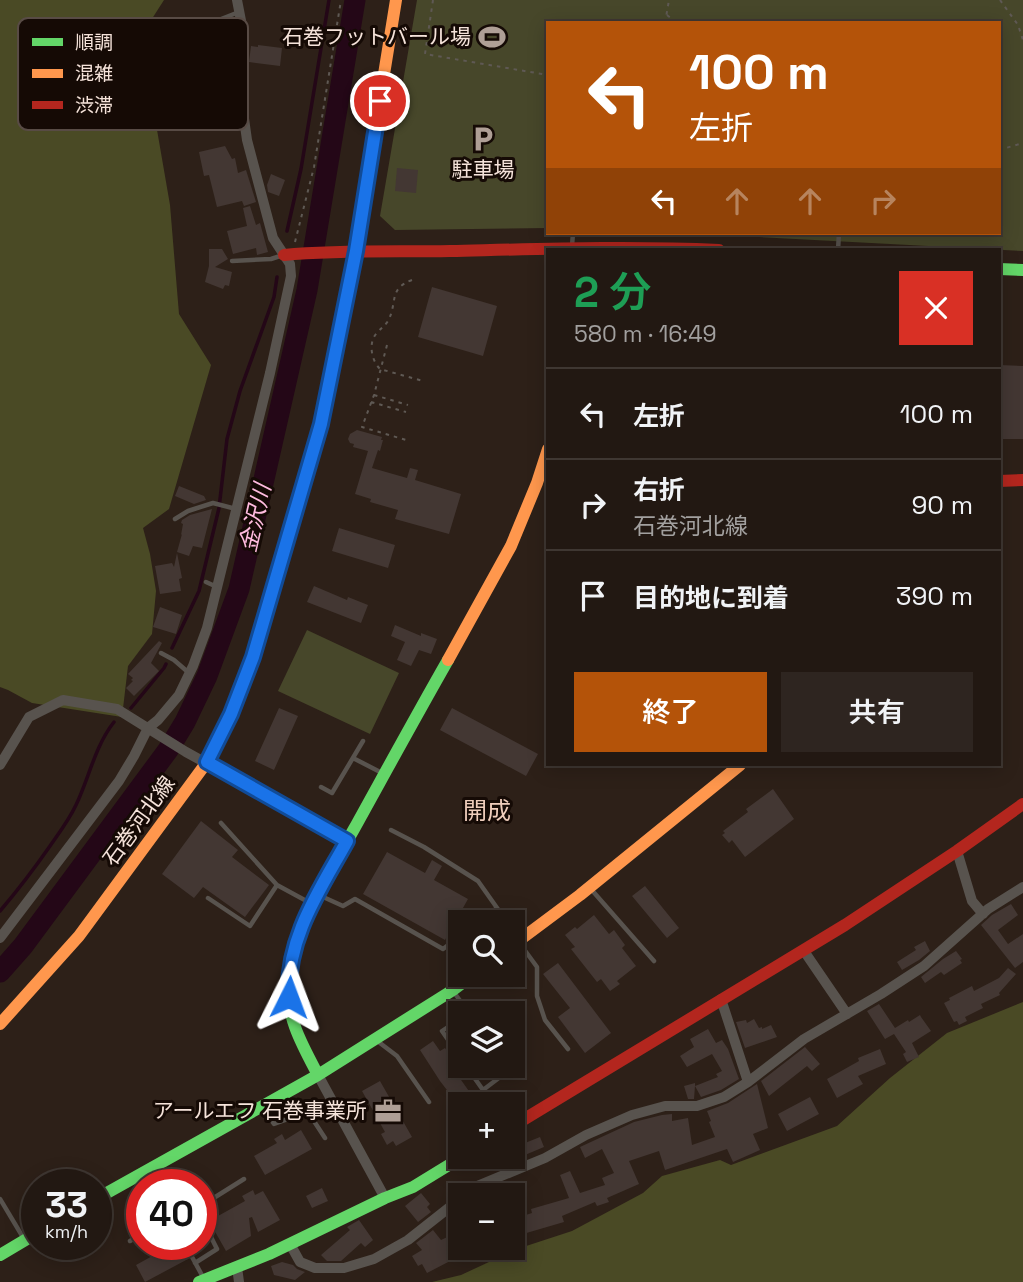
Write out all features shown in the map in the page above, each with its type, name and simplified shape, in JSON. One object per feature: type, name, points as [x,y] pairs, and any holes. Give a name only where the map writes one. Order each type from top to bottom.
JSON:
[{"type":"street","points":[[237,0],[241,18]]},
{"type":"street","name":"石巻河北線","points":[[0,1024],[79,936],[207,762],[231,714],[253,657],[321,424],[356,251],[396,0]]},
{"type":"street","points":[[246,130],[273,238],[291,253],[546,249]]},
{"type":"street","points":[[0,938],[119,780],[158,720],[179,695],[190,674],[218,587],[232,508],[270,373],[291,276],[291,253]]},
{"type":"street","points":[[1001,269],[1023,270]]},
{"type":"street","points":[[385,1198],[298,1037],[292,1018],[288,977],[299,931],[510,545],[546,455]]},
{"type":"street","points":[[1001,481],[1023,480]]},
{"type":"street","points":[[0,765],[29,717],[63,700],[117,709],[186,752],[347,841]]},
{"type":"street","points":[[525,932],[589,888],[739,766]]},
{"type":"street","points":[[525,1119],[804,951],[957,851],[1023,804]]},
{"type":"street","points":[[957,851],[972,901],[983,914]]},
{"type":"street","points":[[484,1183],[545,1158],[586,1135],[632,1115],[665,1106],[697,1106],[724,1097],[804,1039],[924,966],[983,914],[1023,887]]},
{"type":"street","points":[[804,951],[847,1014]]},
{"type":"street","points":[[112,1190],[318,1075],[457,987]]},
{"type":"street","points":[[721,999],[748,1082]]},
{"type":"street","points":[[202,1281],[290,1244],[412,1186],[448,1165]]},
{"type":"street","points":[[290,1244],[299,1262],[315,1268],[344,1268],[374,1259],[408,1240],[448,1208]]},
{"type":"street","points":[[0,1255],[21,1242]]},
{"type":"street","points":[[237,1267],[239,1282]]},
{"type":"lane","points":[[224,18],[240,12]]},
{"type":"lane","points":[[232,261],[271,259],[291,253]]},
{"type":"lane","points":[[175,519],[188,511],[213,503],[232,508]]},
{"type":"lane","points":[[206,582],[218,587]]},
{"type":"lane","points":[[161,653],[190,674]]},
{"type":"lane","points":[[321,787],[332,793],[363,741]]},
{"type":"lane","points":[[353,758],[385,774]]},
{"type":"lane","points":[[222,823],[277,885],[342,906],[355,900],[443,948],[448,944]]},
{"type":"lane","points":[[391,831],[424,847],[478,881],[497,908],[494,910]]},
{"type":"lane","points":[[208,898],[250,926],[277,885]]},
{"type":"lane","points":[[589,888],[654,961]]},
{"type":"lane","points":[[525,952],[537,967],[537,996],[545,1020],[568,1049]]},
{"type":"lane","points":[[453,990],[461,1001]]},
{"type":"lane","points":[[448,1027],[442,1031],[448,1040]]},
{"type":"lane","points":[[376,1039],[397,1056],[429,1102]]},
{"type":"lane","points":[[474,1078],[483,1090],[499,1078]]},
{"type":"lane","points":[[262,1107],[274,1124],[308,1112],[325,1138]]},
{"type":"lane","points":[[217,1196],[244,1179]]},
{"type":"lane","points":[[0,1199],[21,1233]]},
{"type":"lane","points":[[193,1260],[202,1281]]},
{"type":"lane","points":[[195,1263],[200,1260]]},
{"type":"path","points":[[291,253],[299,233],[314,167],[341,0]]},
{"type":"path","points":[[433,0],[425,54],[546,75]]},
{"type":"path","points":[[665,21],[669,0]]},
{"type":"path","points":[[1000,0],[1018,25],[1023,40]]},
{"type":"path","points":[[666,14],[675,21]]},
{"type":"path","points":[[1001,149],[1023,143]]},
{"type":"path","points":[[412,280],[398,289],[388,322],[374,335],[373,357],[375,365],[380,369],[423,381]]},
{"type":"path","points":[[387,345],[362,428],[406,440]]},
{"type":"path","points":[[374,395],[408,405]]},
{"type":"path","points":[[371,401],[406,412]]},
{"type":"shaded area","points":[[0,0],[164,0],[152,18],[18,18],[18,130],[157,130],[170,205],[179,314],[211,365],[169,509],[143,528],[156,591],[152,634],[128,666],[122,717],[32,703],[0,687]]},
{"type":"shaded area","points":[[417,0],[1023,0],[1023,251],[720,235],[1001,235],[1001,21],[546,21],[546,228],[395,230],[380,216]]},
{"type":"shaded area","points":[[307,630],[399,673],[370,734],[278,691]]},
{"type":"shaded area","points":[[1023,1002],[1023,1282],[432,1282],[461,1275],[493,1260],[525,1260],[525,1246],[572,1231],[643,1193],[662,1176],[720,1160],[731,1165],[837,1126],[890,1078],[947,1033]]},
{"type":"building","points":[[251,46],[282,48],[280,66],[249,62]]},
{"type":"building","points":[[225,146],[232,159],[235,158],[238,173],[246,170],[256,202],[244,206],[242,201],[217,207],[209,175],[204,176],[199,152]]},
{"type":"building","points":[[397,168],[418,170],[416,193],[395,191]]},
{"type":"building","points":[[271,174],[285,180],[279,196],[268,192],[267,185]]},
{"type":"building","points":[[250,206],[256,225],[260,223],[268,252],[257,255],[256,248],[233,254],[227,231],[247,226],[243,208]]},
{"type":"building","points":[[209,249],[222,249],[228,259],[215,267],[232,272],[229,286],[225,285],[223,289],[205,282]]},
{"type":"building","points":[[432,287],[497,306],[483,356],[418,337]]},
{"type":"building","points":[[1001,365],[1023,366],[1023,439],[1001,439]]},
{"type":"building","points":[[357,430],[382,437],[380,451],[378,450],[372,468],[407,478],[410,468],[418,470],[415,480],[461,494],[449,534],[395,519],[398,510],[370,502],[371,499],[355,494],[368,451],[353,447],[354,444],[350,443],[350,434]]},
{"type":"building","points":[[179,486],[204,496],[206,500],[194,504],[175,496]]},
{"type":"building","points":[[212,509],[202,548],[193,546],[189,556],[177,552],[182,534],[182,520]]},
{"type":"building","points":[[339,528],[395,545],[388,568],[332,551]]},
{"type":"building","points":[[177,553],[182,578],[179,579],[181,591],[160,594],[155,566],[172,563],[174,567]]},
{"type":"building","points":[[314,586],[347,600],[348,597],[368,605],[361,623],[307,602]]},
{"type":"building","points":[[160,607],[182,615],[176,634],[153,627]]},
{"type":"building","points":[[395,625],[421,636],[421,633],[437,639],[431,654],[419,650],[411,666],[397,660],[405,642],[391,636]]},
{"type":"building","points":[[159,641],[162,643],[151,663],[159,671],[134,696],[126,688],[133,681],[128,674]]},
{"type":"building","points":[[279,708],[298,716],[274,770],[255,761]]},
{"type":"building","points":[[452,708],[538,754],[526,776],[440,730]]},
{"type":"building","points":[[773,789],[794,819],[745,857],[732,840],[729,843],[722,835],[725,833],[723,831]]},
{"type":"building","points":[[201,821],[238,850],[232,857],[269,885],[245,917],[203,887],[194,898],[162,874]]},
{"type":"building","points":[[387,852],[425,873],[432,860],[442,866],[434,880],[468,899],[462,910],[448,910],[448,935],[445,940],[363,894]]},
{"type":"building","points":[[645,886],[679,928],[667,938],[632,896]]},
{"type":"building","points":[[1011,904],[1018,915],[998,930],[1008,944],[1023,934],[1023,962],[1015,968],[981,925]]},
{"type":"building","points":[[594,915],[609,934],[614,930],[625,945],[622,948],[636,966],[617,981],[620,984],[610,991],[601,979],[597,982],[571,949],[575,947],[565,935]]},
{"type":"building","points":[[925,941],[930,951],[902,970],[897,962]]},
{"type":"building","points":[[956,951],[962,963],[925,983],[921,977]]},
{"type":"building","points":[[558,963],[611,1033],[585,1053],[558,1017],[570,1008],[543,974]]},
{"type":"building","points":[[1008,968],[1016,974],[1000,995],[981,1004],[983,1008],[965,1017],[967,1021],[959,1025],[957,1021],[954,1022],[944,1003],[950,1000],[949,998],[972,986],[974,991],[999,978]]},
{"type":"building","points":[[879,1004],[895,1028],[920,1015],[931,1031],[912,1043],[919,1057],[907,1062],[903,1054],[906,1052],[894,1034],[885,1039],[867,1011]]},
{"type":"building","points":[[754,1019],[759,1028],[771,1025],[777,1037],[745,1048],[736,1022],[746,1020],[747,1023]]},
{"type":"building","points":[[708,1029],[716,1043],[722,1040],[728,1049],[739,1079],[721,1090],[701,1097],[695,1086],[718,1077],[716,1074],[722,1071],[712,1054],[687,1067],[680,1056],[694,1047],[690,1039]]},
{"type":"building","points":[[433,1041],[440,1051],[445,1048],[448,1052],[448,1078],[460,1078],[470,1092],[448,1092],[420,1050]]},
{"type":"building","points":[[805,1047],[820,1064],[812,1071],[807,1066],[769,1096],[761,1081]]},
{"type":"building","points":[[880,1049],[886,1064],[858,1076],[863,1084],[837,1098],[827,1079],[859,1061],[858,1058]]},
{"type":"building","points":[[380,1081],[412,1137],[396,1146],[393,1141],[387,1145],[381,1134],[385,1132],[362,1091]]},
{"type":"building","points":[[695,1083],[694,1099],[688,1099],[684,1086]]},
{"type":"building","points":[[757,1084],[768,1128],[753,1134],[760,1150],[733,1162],[727,1149],[665,1170],[659,1151],[629,1161],[639,1184],[607,1198],[609,1202],[597,1206],[595,1202],[562,1216],[564,1222],[525,1233],[525,1215],[532,1213],[531,1209],[569,1198],[560,1175],[570,1171],[580,1193],[605,1185],[602,1178],[614,1173],[602,1149],[585,1158],[580,1147],[634,1122],[672,1114],[672,1121],[688,1118],[692,1145],[715,1137],[707,1111],[728,1103]]},
{"type":"building","points":[[810,1097],[819,1114],[787,1131],[778,1114]]},
{"type":"building","points":[[301,1130],[312,1149],[265,1175],[254,1156],[277,1143],[274,1139],[282,1134],[285,1140]]},
{"type":"building","points":[[540,1137],[544,1147],[525,1155],[525,1143]]},
{"type":"building","points":[[322,1188],[328,1201],[312,1208],[306,1196]]},
{"type":"building","points":[[253,1190],[255,1195],[263,1191],[280,1220],[258,1232],[252,1217],[249,1218],[251,1236],[226,1251],[217,1235],[217,1217],[245,1201],[242,1196]]},
{"type":"building","points":[[421,1193],[430,1204],[427,1207],[431,1212],[418,1222],[405,1206]]},
{"type":"building","points":[[359,1220],[373,1240],[365,1247],[361,1243],[341,1261],[327,1261],[321,1255],[350,1230],[347,1227]]},
{"type":"building","points":[[433,1230],[441,1240],[448,1237],[448,1260],[452,1260],[427,1273],[422,1264],[418,1266],[412,1256],[422,1250],[416,1243]]},
{"type":"building","points":[[145,1260],[186,1260],[145,1282],[136,1265]]},
{"type":"building","points":[[282,1262],[305,1272],[295,1280],[274,1275],[271,1266]]},
{"type":"waterway","points":[[287,231],[301,169],[329,0]]},
{"type":"waterway","name":"金沢川","points":[[0,972],[23,946],[168,750],[207,676],[239,589],[307,290],[355,0]]},
{"type":"waterway","points":[[172,648],[199,591],[219,508],[227,439],[240,391],[274,297],[277,277]]},
{"type":"waterway","points":[[131,708],[166,664]]},
{"type":"waterway","points":[[0,911],[70,816],[102,741],[114,722]]},
{"type":"traffic: fast","points":[[1001,269],[1023,270]]},
{"type":"traffic: fast","points":[[318,1075],[301,1041],[289,1006],[288,980],[296,940],[323,883],[448,660]]},
{"type":"traffic: fast","points":[[112,1190],[318,1075],[457,987]]},
{"type":"traffic: fast","points":[[199,1282],[269,1254],[413,1187],[448,1166]]},
{"type":"traffic: fast","points":[[0,1255],[21,1243]]},
{"type":"traffic: slow","points":[[380,99],[396,0]]},
{"type":"traffic: slow","points":[[448,660],[511,546],[546,455]]},
{"type":"traffic: slow","points":[[0,1024],[79,936],[207,762],[231,714],[253,657],[282,556]]},
{"type":"traffic: slow","points":[[525,936],[580,895],[739,766]]},
{"type":"traffic: jam","points":[[282,556],[321,424],[356,251],[380,99]]},
{"type":"traffic: jam","points":[[585,248],[652,248]]},
{"type":"traffic: jam","points":[[284,255],[546,249]]},
{"type":"traffic: jam","points":[[1001,481],[1023,480]]},
{"type":"traffic: jam","points":[[525,1119],[845,925],[1023,804]]},
{"type":"place","name":"石巻フットバール場","points":[[492,37]]},
{"type":"place","name":"駐車場","points":[[483,139]]},
{"type":"place","name":"アールエフ 石巻事業所","points":[[388,1111]]},
{"type":"district","name":"開成","points":[[487,811]]},
{"type":"route","points":[[289,997],[288,977],[299,931],[347,841],[207,762],[231,714],[253,657],[321,424],[356,251],[380,101]]}]
